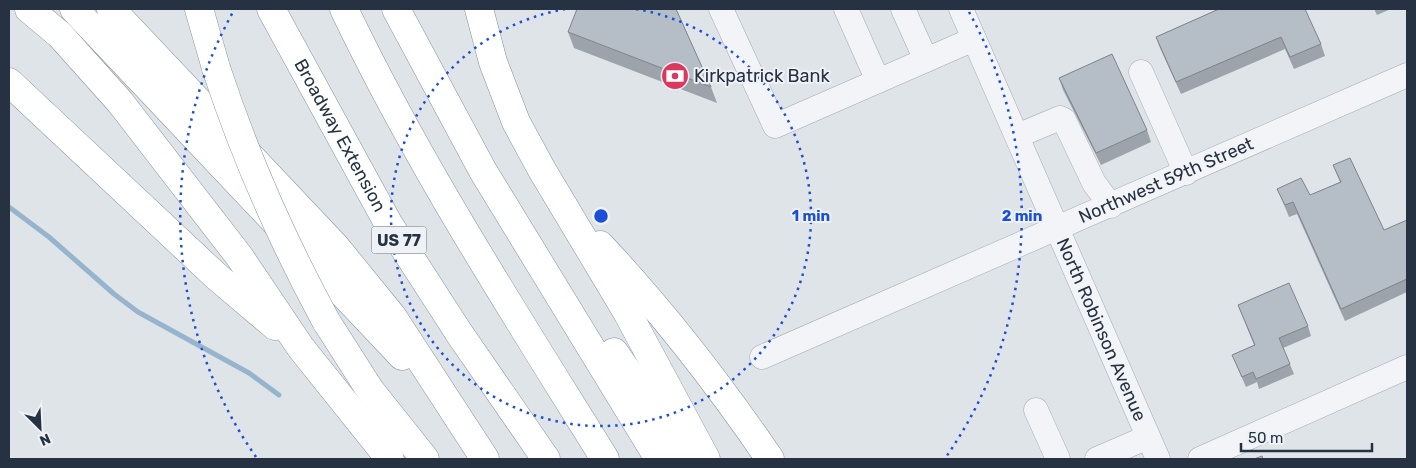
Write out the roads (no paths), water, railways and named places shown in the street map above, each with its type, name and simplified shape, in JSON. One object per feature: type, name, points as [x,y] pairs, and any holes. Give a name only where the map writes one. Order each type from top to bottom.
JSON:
[{"type":"highway","points":[[29,9],[60,35],[120,102],[239,256],[301,348],[390,459]]},
{"type":"highway","points":[[74,9],[369,320],[454,413]]},
{"type":"highway","points":[[111,9],[335,246],[392,316],[485,459]]},
{"type":"highway","points":[[199,9],[224,92],[262,193],[294,263],[326,321],[370,390],[425,459]]},
{"type":"highway","name":"Broadway Extension","points":[[271,9],[388,223],[459,333],[546,459]]},
{"type":"highway","points":[[344,9],[418,150],[463,230],[605,459]]},
{"type":"highway","points":[[396,9],[451,114],[659,459]]},
{"type":"highway","points":[[479,9],[493,62],[516,122],[627,312],[697,453]]},
{"type":"highway","points":[[9,82],[216,276],[301,348]]},
{"type":"highway","points":[[563,204],[648,297],[722,390],[770,459]]},
{"type":"highway","points":[[512,218],[606,341],[697,453]]},
{"type":"street","points":[[722,9],[774,126],[974,39]]},
{"type":"street","points":[[846,9],[878,81]]},
{"type":"street","points":[[903,9],[926,60]]},
{"type":"street","name":"North Robinson Avenue","points":[[961,9],[1158,459]]},
{"type":"street","points":[[1141,72],[1186,173]]},
{"type":"street","name":"Northwest 59th Street","points":[[762,357],[1058,230],[1407,75]]},
{"type":"street","points":[[1017,136],[1060,118],[1064,120],[1094,183],[1111,206]]},
{"type":"street","points":[[1205,458],[1407,367]]},
{"type":"street","points":[[1036,410],[1058,459]]},
{"type":"street","points":[[1097,459],[1148,437]]},
{"type":"waterway","points":[[9,207],[49,237],[114,294],[138,312],[249,373],[279,395]]},
{"type":"place","name":"Kirkpatrick Bank","points":[[675,76]]}]
